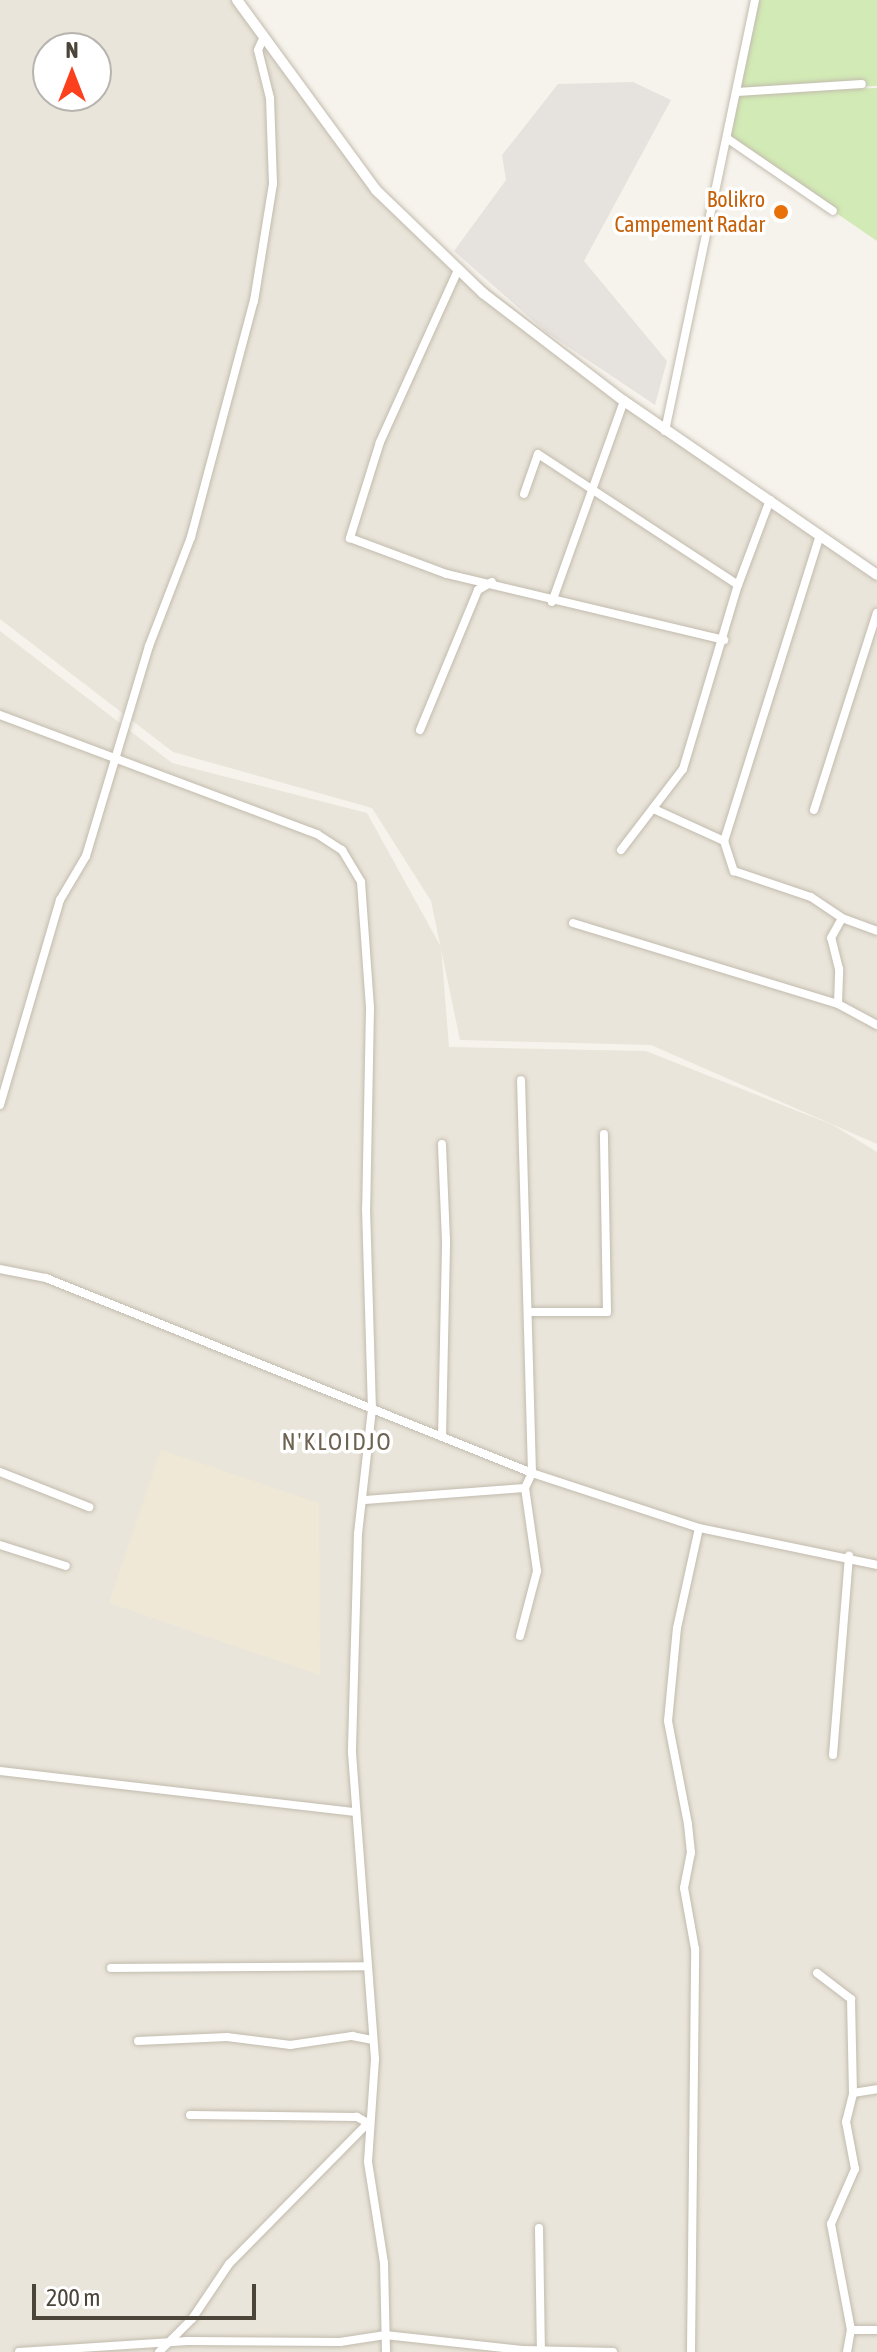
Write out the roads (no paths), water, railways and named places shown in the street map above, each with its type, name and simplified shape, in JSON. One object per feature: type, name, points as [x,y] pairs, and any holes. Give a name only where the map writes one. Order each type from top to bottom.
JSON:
[{"type":"street","points":[[237,0],[345,151],[408,225],[458,270],[665,431],[877,575]]},
{"type":"street","points":[[665,431],[755,0]]},
{"type":"street","points":[[0,1105],[56,913],[86,856],[149,646],[191,537],[254,301],[273,184],[270,98],[258,50],[263,39]]},
{"type":"street","points":[[737,92],[862,84]]},
{"type":"street","points":[[728,139],[833,211]]},
{"type":"street","points":[[458,270],[380,442],[350,538],[447,574],[493,582],[552,602],[638,616],[724,640]]},
{"type":"street","points":[[552,602],[591,484],[624,401]]},
{"type":"street","points":[[524,494],[538,454],[591,484],[738,585]]},
{"type":"street","points":[[621,850],[656,810],[683,769],[738,585],[770,500]]},
{"type":"street","points":[[820,535],[724,841],[734,871],[811,897],[842,918],[877,931]]},
{"type":"street","points":[[420,730],[478,590],[493,582]]},
{"type":"street","points":[[814,810],[877,613]]},
{"type":"street","points":[[0,715],[317,834],[342,850],[361,882],[370,1008],[366,1208],[372,1409],[365,1500],[358,1533],[354,1812],[372,2040],[374,2100],[368,2123],[368,2162],[384,2263],[386,2352]]},
{"type":"street","points":[[656,810],[724,841]]},
{"type":"street","points":[[838,1004],[839,969],[831,938],[842,918]]},
{"type":"street","points":[[573,923],[838,1004],[877,1025]]},
{"type":"street","points":[[520,1636],[537,1571],[525,1488],[532,1473],[521,1080]]},
{"type":"street","points":[[529,1312],[607,1312],[604,1134]]},
{"type":"street","points":[[442,1144],[446,1241],[442,1437]]},
{"type":"street","points":[[0,1269],[46,1278],[532,1473],[699,1528],[849,1556],[877,1565]]},
{"type":"street","points":[[0,1472],[89,1507]]},
{"type":"street","points":[[365,1500],[525,1488]]},
{"type":"street","points":[[691,2352],[696,1964],[684,1888],[691,1853],[688,1824],[668,1721],[677,1628],[699,1528]]},
{"type":"street","points":[[0,1545],[66,1566]]},
{"type":"street","points":[[833,1755],[849,1556]]},
{"type":"street","points":[[0,1771],[354,1812]]},
{"type":"street","points":[[111,1968],[367,1966]]},
{"type":"street","points":[[817,1973],[851,1999],[853,2093],[846,2122],[855,2169],[831,2224],[851,2330],[847,2352]]},
{"type":"street","points":[[138,2041],[227,2037],[290,2045],[352,2036],[372,2040]]},
{"type":"street","points":[[853,2093],[877,2089]]},
{"type":"street","points":[[190,2115],[357,2117],[368,2123]]},
{"type":"street","points":[[159,2352],[192,2319],[229,2264],[368,2123]]},
{"type":"street","points":[[539,2228],[541,2351]]},
{"type":"street","points":[[851,2330],[877,2330]]},
{"type":"street","points":[[19,2352],[166,2343],[340,2342],[385,2335],[541,2351],[613,2352]]},
{"type":"street","points":[[276,2341],[276,2352]]},
{"type":"place","name":"Bolikro Campement Radar","points":[[781,212]]},
{"type":"district","name":"N'KLOIDJO","points":[[337,1442]]}]
